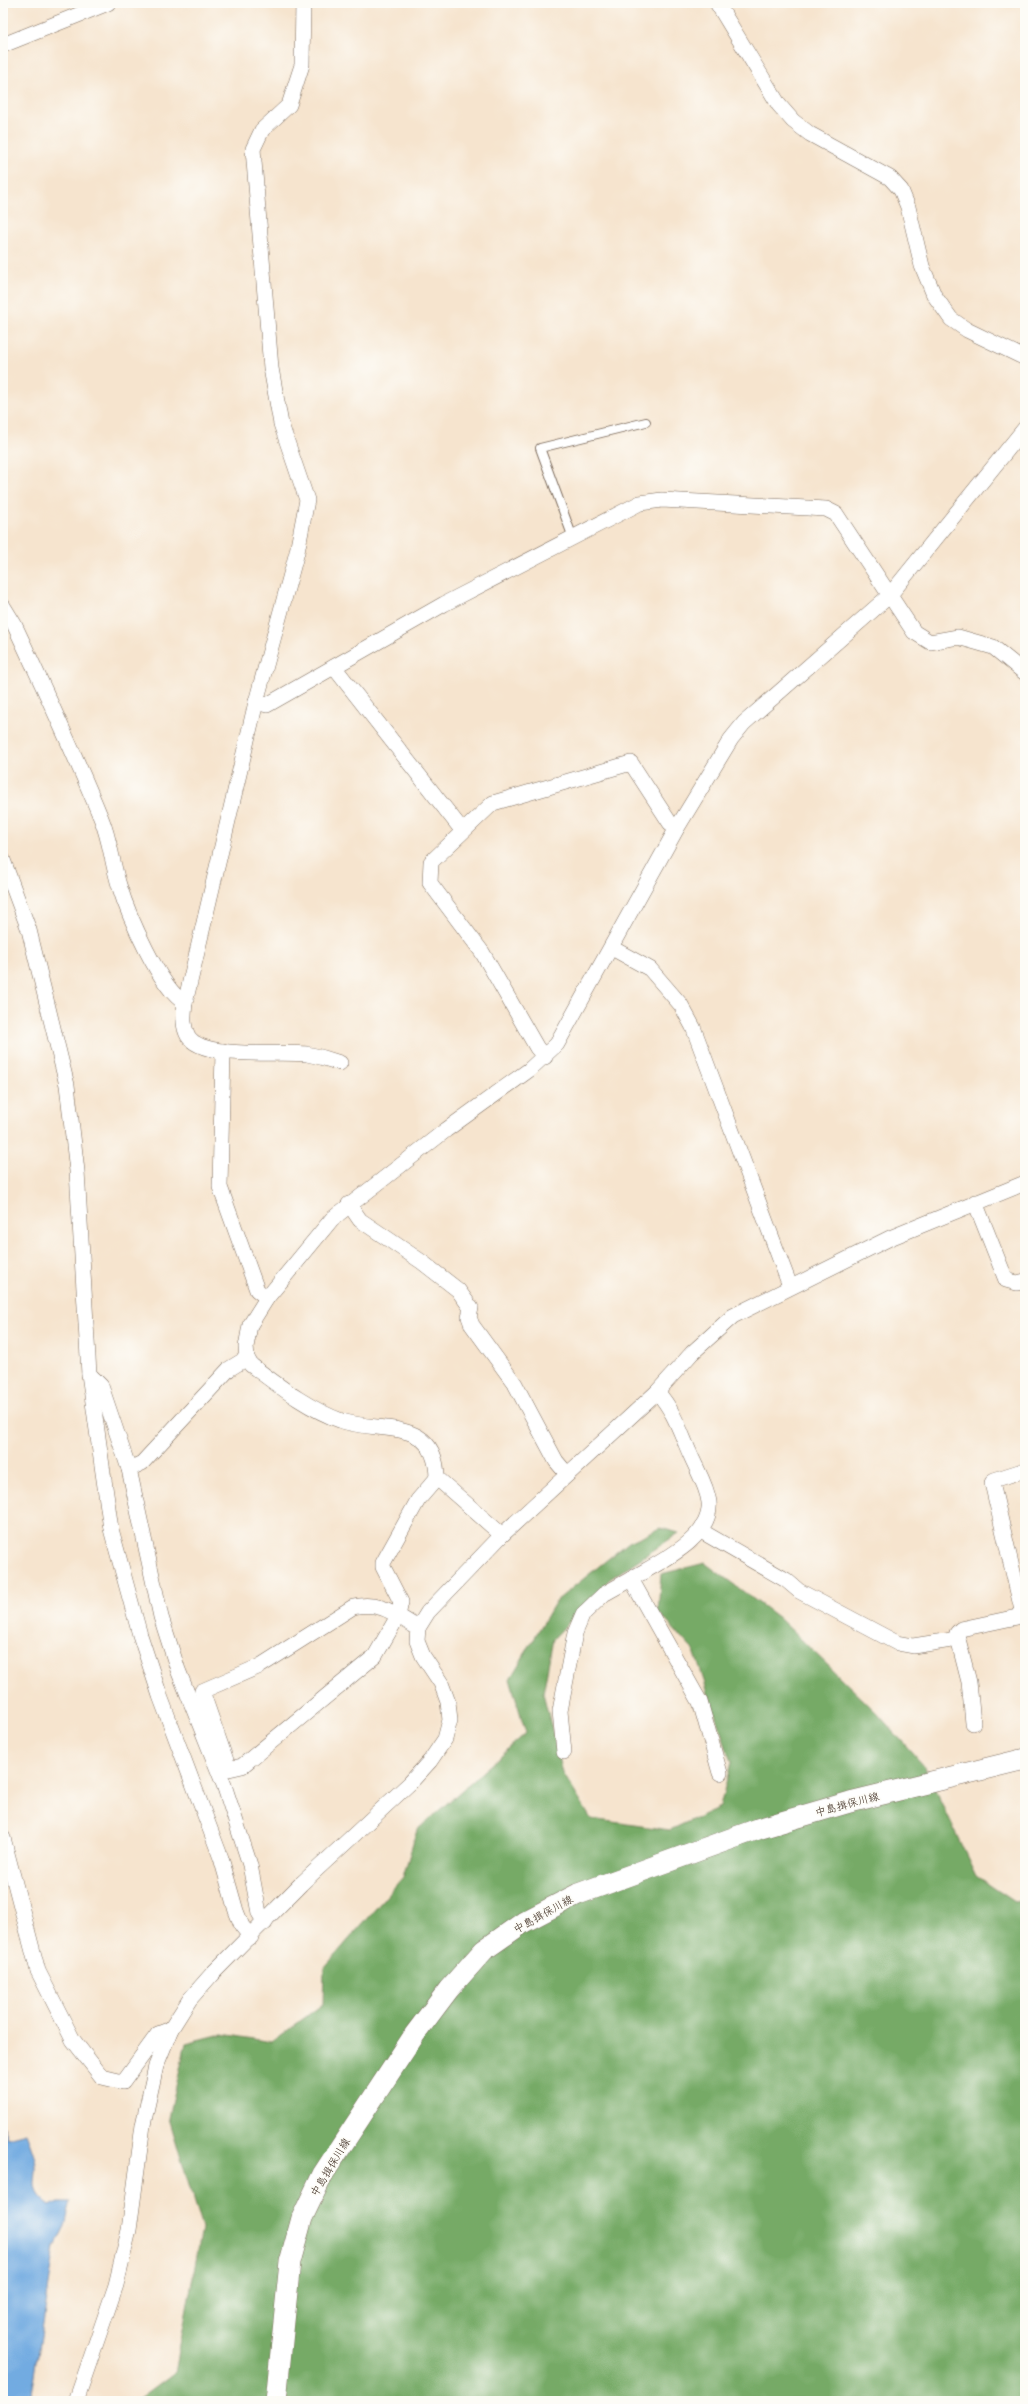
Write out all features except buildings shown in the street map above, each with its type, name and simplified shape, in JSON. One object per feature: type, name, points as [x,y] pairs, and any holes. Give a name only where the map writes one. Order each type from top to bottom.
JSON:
[{"type":"main road","name":"中島揖保川線","points":[[276,2401],[290,2262],[302,2218],[323,2174],[416,2034],[449,1989],[484,1950],[524,1922],[578,1894],[758,1829],[850,1802],[1025,1759]]},
{"type":"street","points":[[3,45],[108,3]]},
{"type":"street","points":[[303,3],[302,65],[289,105],[262,130],[253,149],[271,368],[281,424],[308,500],[297,552],[256,702],[185,1003],[183,1022],[188,1037],[200,1047],[223,1051],[306,1054],[340,1063]]},
{"type":"street","points":[[717,3],[779,106],[793,121],[810,134],[890,178],[901,190],[908,207],[922,266],[934,295],[951,319],[967,330],[1025,358]]},
{"type":"street","points":[[418,1628],[398,1616],[382,1606],[367,1604],[353,1607],[260,1666],[202,1691],[229,1769],[242,1766],[375,1656],[398,1616],[401,1602],[383,1567],[383,1563],[418,1500],[437,1478],[437,1466],[432,1451],[422,1439],[408,1431],[396,1428],[364,1425],[342,1420],[291,1396],[251,1365],[247,1358],[246,1347],[250,1325],[267,1298],[332,1219],[349,1204],[545,1057],[557,1044],[612,948],[677,828],[731,739],[744,724],[889,596],[1025,428]]},
{"type":"street","points":[[256,702],[267,705],[444,604],[640,503],[662,500],[826,509],[836,514],[914,632],[930,642],[958,637],[993,647],[1025,673]]},
{"type":"street","points":[[3,606],[14,624],[104,823],[120,886],[144,945],[171,990],[185,1003]]},
{"type":"street","points":[[334,667],[462,830]]},
{"type":"street","points":[[545,1057],[537,1048],[482,952],[430,883],[431,862],[462,830],[493,803],[631,763],[670,823],[677,828]]},
{"type":"street","points":[[3,860],[30,930],[67,1085],[77,1170],[89,1374],[111,1530],[136,1621],[160,1696],[221,1858],[236,1911],[242,1926],[251,1936]]},
{"type":"street","points":[[612,948],[650,969],[681,1005],[693,1027],[790,1286]]},
{"type":"street","points":[[223,1051],[220,1187],[257,1290],[267,1298]]},
{"type":"street","points":[[76,2401],[116,2285],[129,2230],[144,2118],[156,2066],[171,2029],[190,1999],[301,1884],[410,1783],[430,1761],[445,1739],[450,1720],[448,1702],[441,1683],[423,1656],[417,1641],[418,1628],[428,1612],[502,1535],[657,1392],[692,1353],[733,1316],[790,1286],[915,1226],[1025,1183]]},
{"type":"street","points":[[975,1202],[1006,1280],[1018,1283],[1025,1281]]},
{"type":"street","points":[[349,1204],[360,1220],[422,1262],[458,1290],[471,1308],[469,1318],[472,1325],[515,1384],[556,1461],[567,1474]]},
{"type":"street","points":[[129,1469],[142,1463],[229,1369],[247,1358]]},
{"type":"street","points":[[89,1374],[101,1386],[129,1469],[161,1617],[178,1670],[224,1786],[250,1865],[259,1913],[265,1923]]},
{"type":"street","points":[[564,1752],[560,1711],[575,1633],[583,1614],[604,1594],[680,1549],[702,1531],[707,1520],[709,1502],[705,1489],[668,1404],[657,1392]]},
{"type":"street","points":[[973,1723],[969,1682],[957,1633],[961,1629],[1017,1617],[1022,1610],[992,1483],[994,1480],[1025,1470]]},
{"type":"street","points":[[437,1478],[502,1535]]},
{"type":"street","points":[[702,1531],[786,1580],[799,1591],[897,1643],[913,1646],[958,1639]]},
{"type":"street","points":[[631,1579],[700,1702],[720,1773]]},
{"type":"street","points":[[3,1838],[38,1971],[73,2040],[102,2077],[123,2082],[158,2034],[171,2029]]},
{"type":"lane","points":[[573,538],[540,448],[646,422]]},
{"type":"green space","points":[[660,1528],[679,1533],[610,1579],[553,1639],[543,1693],[563,1773],[591,1819],[670,1830],[720,1807],[731,1762],[694,1651],[658,1612],[661,1574],[705,1563],[779,1618],[877,1713],[924,1766],[976,1876],[1015,1902],[1025,1899],[1025,2401],[136,2401],[175,2372],[202,2229],[169,2118],[186,2043],[222,2034],[272,2042],[323,2004],[324,1968],[403,1877],[417,1830],[526,1733],[510,1679],[556,1601],[629,1542]]},
{"type":"water","points":[[3,2127],[7,2138],[26,2133],[35,2159],[36,2189],[42,2200],[50,2206],[59,2202],[71,2202],[65,2226],[55,2246],[31,2401],[3,2401]]}]
